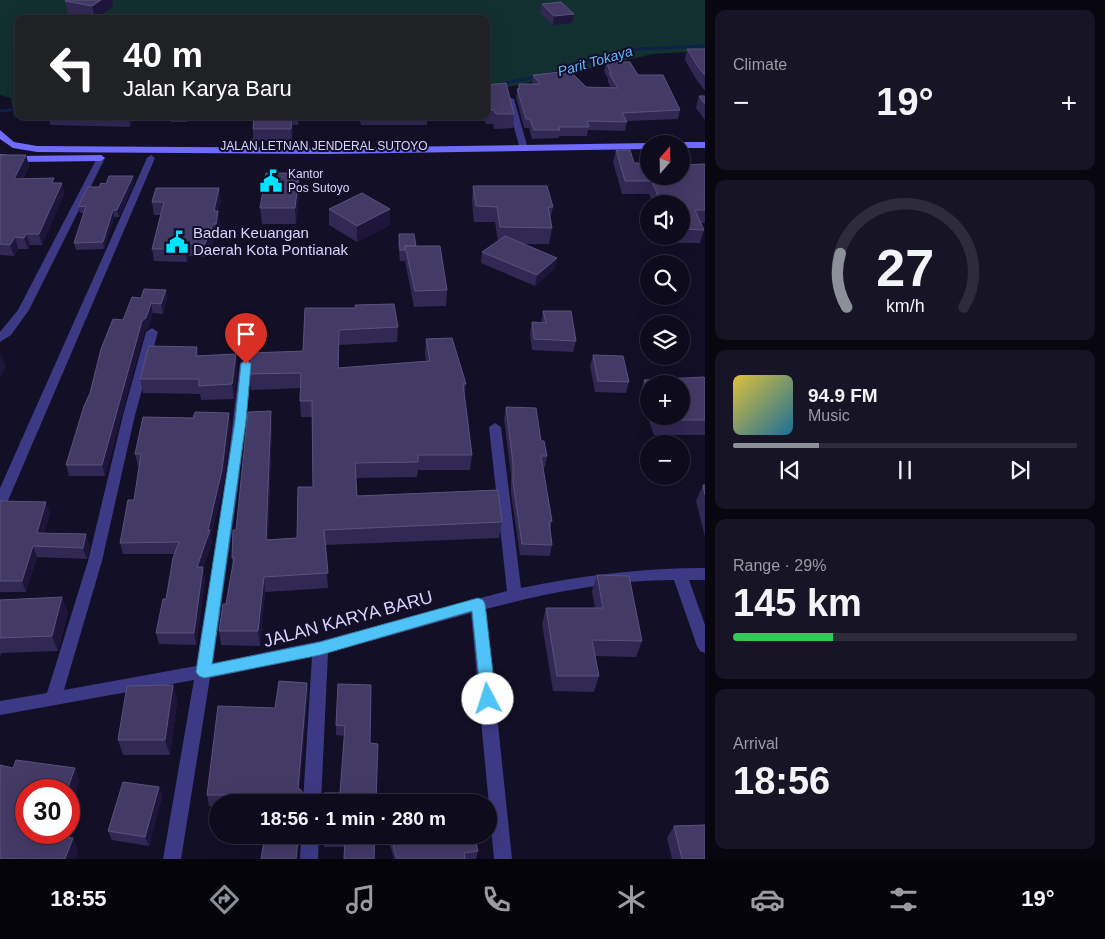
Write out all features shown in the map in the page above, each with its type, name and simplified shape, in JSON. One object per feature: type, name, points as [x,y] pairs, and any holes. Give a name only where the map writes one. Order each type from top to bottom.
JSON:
[{"type":"street","points":[[508,89],[524,149]]},
{"type":"street","name":"JALAN LETNAN JENDERAL SUTOYO","points":[[3,137],[18,147],[37,149],[327,155],[404,159],[640,154]]},
{"type":"street","points":[[690,145],[705,145]]},
{"type":"street","name":"JALAN LETNAN JENDERAL SUTOYO","points":[[0,157],[19,159],[151,158],[640,146]]},
{"type":"street","points":[[690,154],[705,153]]},
{"type":"street","points":[[0,338],[12,327],[34,289],[101,158]]},
{"type":"street","points":[[0,503],[151,158]]},
{"type":"street","points":[[53,700],[95,561],[129,415],[152,332]]},
{"type":"street","points":[[172,859],[204,672],[240,421],[246,364]]},
{"type":"street","points":[[495,427],[515,594]]},
{"type":"street","points":[[679,572],[705,646]]},
{"type":"street","name":"JALAN KARYA BARU","points":[[0,708],[204,672],[320,648],[515,594],[610,577],[679,572],[705,574]]},
{"type":"street","points":[[478,604],[503,859]]},
{"type":"street","points":[[312,794],[320,648]]},
{"type":"street","points":[[309,859],[310,844]]},
{"type":"green space","points":[[0,0],[705,0],[705,51],[653,54],[490,91],[490,15],[15,15],[15,117],[11,98],[0,95]]},
{"type":"building","points":[[101,0],[92,6],[65,1]]},
{"type":"building","points":[[561,2],[574,14],[554,16],[542,4]]},
{"type":"building","points":[[687,49],[705,49],[705,75],[699,68]]},
{"type":"building","points":[[606,62],[630,62],[638,75],[663,75],[680,110],[622,113],[627,122],[587,121],[589,127],[559,127],[560,130],[534,130],[530,119],[526,119],[517,89],[519,89],[519,84],[540,84],[533,75],[570,71],[586,87],[618,88],[609,73],[611,73]]},
{"type":"building","points":[[506,83],[514,114],[496,114],[494,110],[490,110],[490,85]]},
{"type":"building","points":[[699,96],[705,96],[705,104]]},
{"type":"building","points":[[254,120],[292,120],[291,129],[253,129]]},
{"type":"building","points":[[616,150],[630,150],[634,163],[640,163],[640,181],[625,181]]},
{"type":"building","points":[[0,155],[26,155],[14,179],[54,178],[52,183],[62,183],[39,234],[26,234],[24,238],[15,237],[10,245],[0,244]]},
{"type":"building","points":[[705,164],[705,210],[695,210],[704,230],[690,229],[690,195],[657,195],[654,185],[690,185],[690,165]]},
{"type":"building","points":[[266,173],[299,173],[295,208],[260,208]]},
{"type":"building","points":[[109,176],[133,176],[117,210],[113,210],[103,242],[74,243],[86,206],[78,207],[88,187],[99,187],[101,183],[106,184]]},
{"type":"building","points":[[473,186],[547,186],[553,207],[548,207],[552,228],[500,227],[497,207],[476,206]]},
{"type":"building","points":[[156,188],[219,188],[214,211],[218,211],[216,224],[213,224],[205,244],[187,243],[185,249],[152,249],[164,202],[152,202]]},
{"type":"building","points":[[362,193],[390,209],[357,226],[329,209]]},
{"type":"building","points":[[399,234],[414,234],[416,246],[405,246],[405,250],[400,250]]},
{"type":"building","points":[[505,236],[557,258],[537,275],[482,252]]},
{"type":"building","points":[[405,246],[440,246],[447,290],[415,291]]},
{"type":"building","points":[[144,289],[166,290],[161,304],[151,303],[146,318],[142,321],[102,465],[66,465],[84,406],[90,393],[101,349],[113,319],[123,320],[132,297],[141,298]]},
{"type":"building","points":[[394,304],[398,327],[339,330],[338,368],[430,361],[426,339],[452,338],[466,384],[463,384],[472,455],[418,455],[418,462],[355,463],[357,496],[498,490],[502,522],[324,530],[328,573],[264,577],[258,631],[219,631],[223,604],[226,604],[234,558],[232,558],[233,530],[236,530],[248,412],[271,411],[266,540],[297,538],[298,487],[313,487],[312,401],[300,401],[301,373],[249,374],[252,353],[303,351],[305,308],[356,308],[355,305]]},
{"type":"building","points":[[543,311],[571,311],[576,341],[534,339],[532,322],[546,323]]},
{"type":"building","points":[[149,346],[197,347],[196,356],[236,354],[232,384],[199,386],[199,379],[140,379]]},
{"type":"building","points":[[593,355],[623,356],[629,382],[598,381]]},
{"type":"building","points":[[704,377],[705,420],[690,420],[690,378]]},
{"type":"building","points":[[506,407],[536,408],[541,441],[544,441],[547,456],[541,456],[552,521],[549,521],[552,545],[522,544],[513,482],[513,463]]},
{"type":"building","points":[[195,412],[229,413],[222,470],[208,530],[210,530],[197,567],[203,567],[194,633],[156,633],[163,599],[166,599],[173,558],[179,542],[120,543],[128,500],[134,500],[141,454],[135,454],[143,417],[193,418]]},
{"type":"building","points":[[0,501],[46,502],[37,533],[86,534],[83,548],[33,546],[22,581],[0,581]]},
{"type":"building","points":[[597,575],[629,576],[642,641],[592,640],[599,676],[557,676],[546,608],[603,608]]},
{"type":"building","points":[[62,597],[52,636],[0,638],[0,600]]},
{"type":"building","points":[[279,681],[307,683],[298,789],[303,794],[207,795],[218,706],[275,708]]},
{"type":"building","points":[[338,684],[371,685],[370,743],[378,744],[376,794],[324,794],[340,793],[345,726],[336,725]]},
{"type":"building","points":[[173,685],[165,740],[118,740],[127,686]]},
{"type":"building","points":[[16,760],[75,768],[71,779],[15,779],[15,844],[71,844],[65,859],[0,859],[0,765],[13,768]]},
{"type":"building","points":[[123,782],[159,787],[145,837],[108,831]]},
{"type":"building","points":[[705,825],[705,859],[682,859],[674,826]]},
{"type":"building","points":[[264,844],[298,844],[296,859],[261,859]]},
{"type":"building","points":[[345,844],[375,844],[374,859],[344,859]]},
{"type":"building","points":[[393,844],[476,844],[478,851],[464,853],[465,859],[397,859]]},
{"type":"waterway","name":"Parit Tokaya","points":[[548,74],[637,49],[705,46]]},
{"type":"waterway","name":"Parit Tokaya","points":[[490,86],[540,76]]},
{"type":"waterway","name":"Parit Tokaya","points":[[0,111],[15,109]]},
{"type":"place","name":"Kantor Pos Sutoyo","points":[[271,181]]},
{"type":"place","name":"Badan Keuangan Daerah Kota Pontianak","points":[[177,242]]},
{"type":"route","points":[[246,364],[240,421],[204,672],[320,648],[478,604],[488,699]]}]
